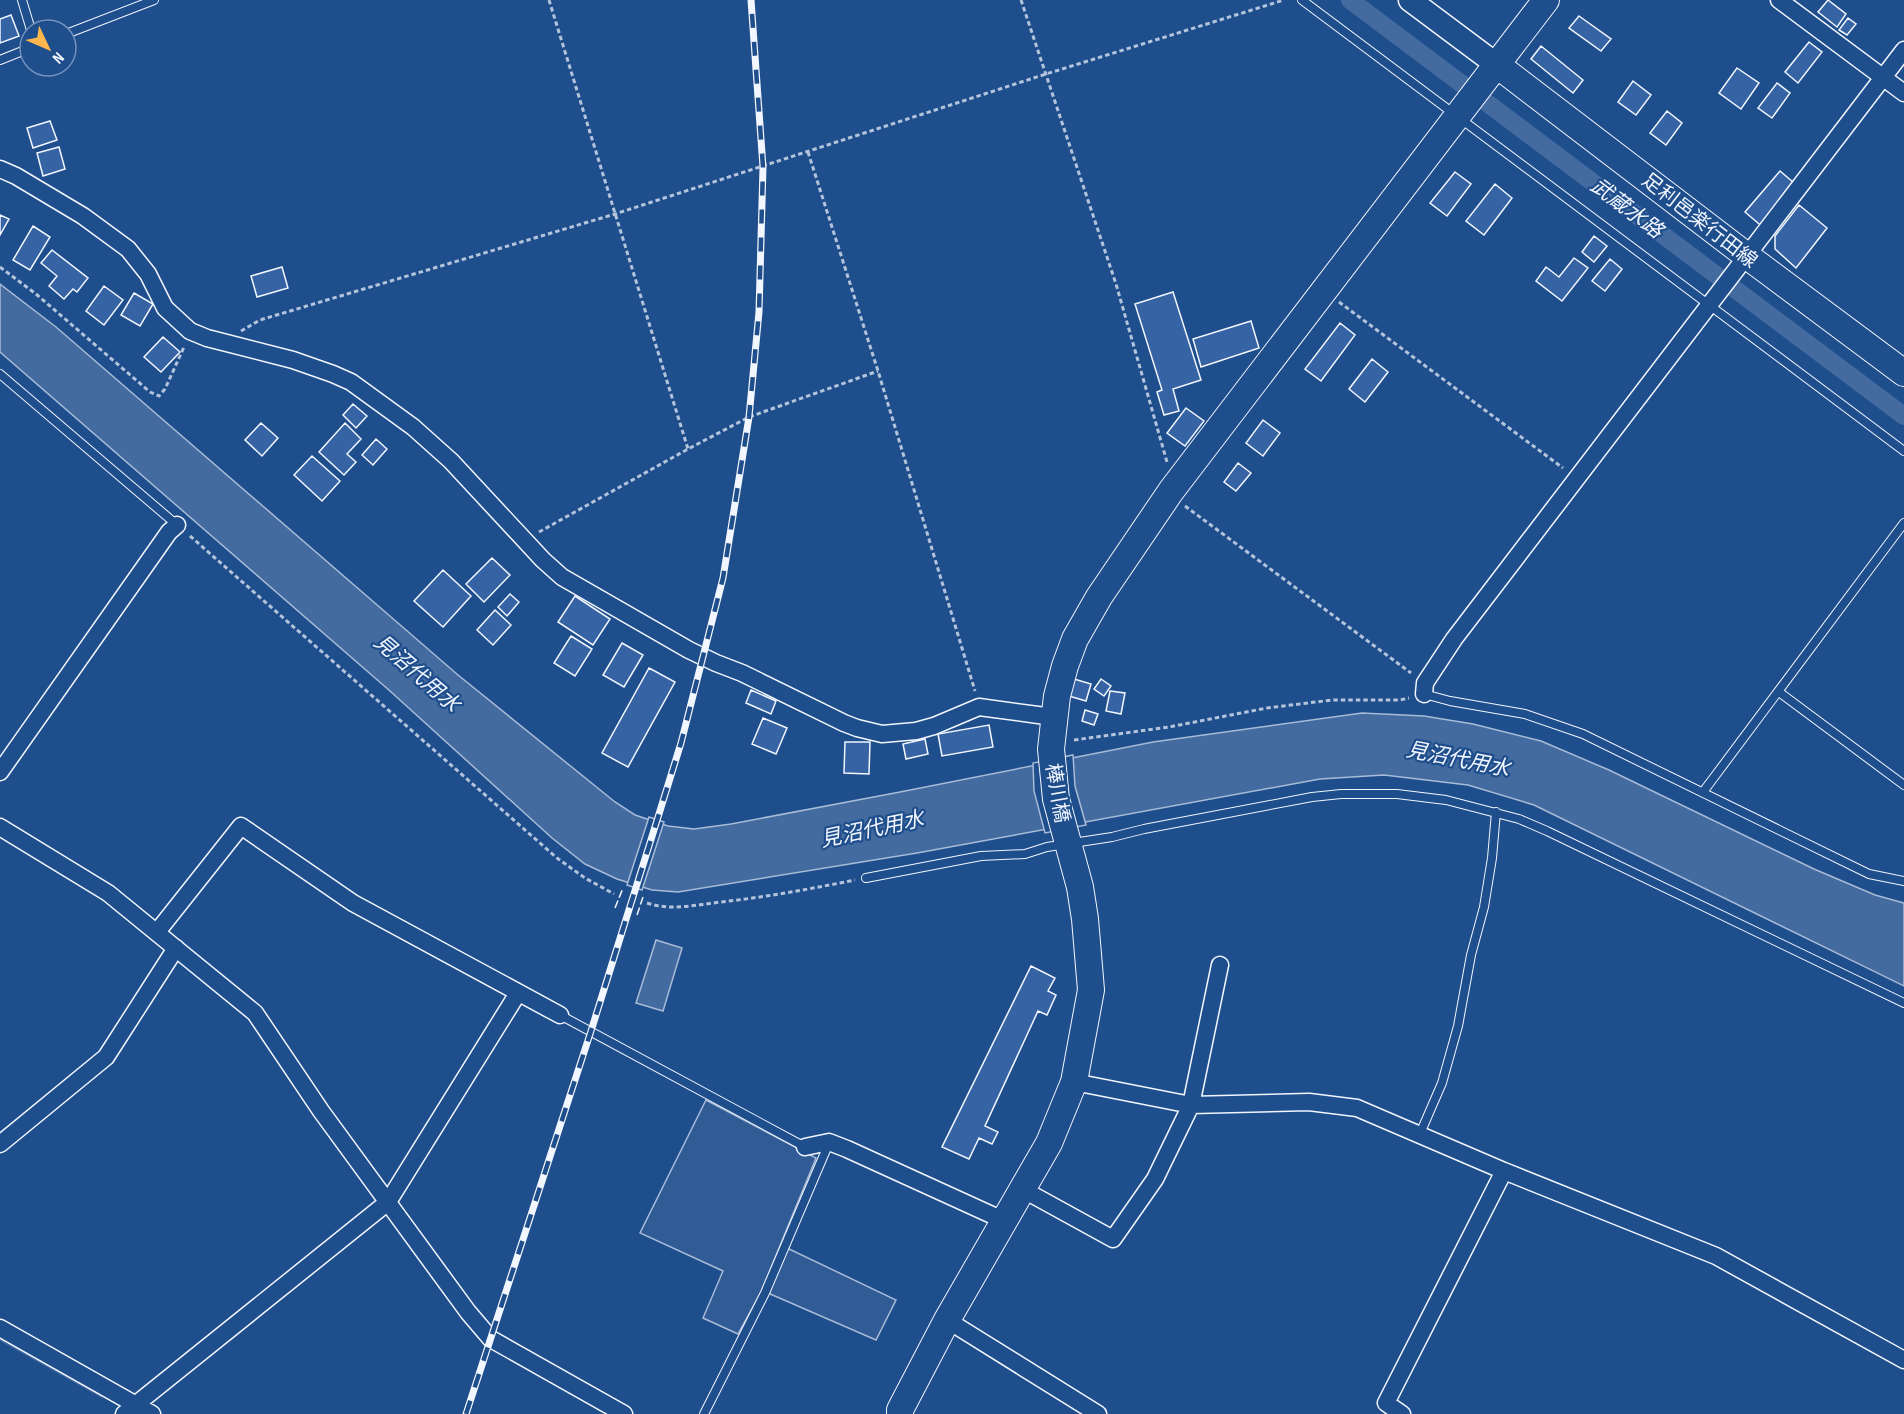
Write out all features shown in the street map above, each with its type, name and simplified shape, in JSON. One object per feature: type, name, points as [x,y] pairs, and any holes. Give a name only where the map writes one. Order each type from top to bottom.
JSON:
[{"type":"main road","points":[[1410,0],[1497,65]]},
{"type":"main road","name":"棒川橋","points":[[899,1413],[947,1320],[1049,1143],[1074,1082],[1092,990],[1080,887],[1056,799],[1052,736],[1065,666],[1085,619],[1175,486],[1546,0]]},
{"type":"main road","name":"足利邑楽行田線","points":[[1497,65],[1743,262],[1904,373]]},
{"type":"street","points":[[1779,0],[1904,93]]},
{"type":"street","points":[[1424,688],[1454,639],[1904,50]]},
{"type":"street","points":[[0,169],[83,216],[128,249],[148,274],[165,308],[190,331],[313,366],[367,392],[413,427],[451,461],[543,560],[562,577],[689,650],[857,729],[882,734],[916,731],[979,707],[1052,736]]},
{"type":"street","points":[[0,772],[169,532],[177,525]]},
{"type":"street","points":[[157,932],[241,826],[353,903],[560,1015]]},
{"type":"street","points":[[0,827],[108,893],[255,1013],[321,1112],[468,1312],[491,1339],[624,1414]]},
{"type":"street","points":[[0,1144],[106,1057],[176,948]]},
{"type":"street","points":[[1022,1189],[1113,1239],[1155,1179],[1191,1105],[1220,965]]},
{"type":"street","points":[[130,1410],[388,1202],[518,993]]},
{"type":"street","points":[[1074,1082],[1191,1105],[1309,1102],[1357,1108],[1419,1136],[1716,1256],[1904,1359]]},
{"type":"street","points":[[805,1147],[829,1142],[1005,1221]]},
{"type":"street","points":[[1402,1414],[1386,1403],[1504,1171]]},
{"type":"street","points":[[947,1320],[1098,1414]]},
{"type":"street","points":[[0,1328],[130,1410],[152,1414]]},
{"type":"lane","points":[[22,0],[27,18]]},
{"type":"lane","points":[[78,29],[154,0]]},
{"type":"lane","points":[[1302,0],[1712,303],[1904,451]]},
{"type":"lane","points":[[0,60],[18,53]]},
{"type":"lane","points":[[0,374],[177,525]]},
{"type":"lane","points":[[1703,792],[1904,523]]},
{"type":"lane","points":[[1424,688],[1450,701],[1525,714],[1583,734],[1869,874],[1904,881]]},
{"type":"lane","points":[[1779,692],[1904,784]]},
{"type":"lane","points":[[866,878],[981,856],[1025,854],[1067,841],[1312,797],[1341,794],[1430,797],[1519,819],[1904,1003]]},
{"type":"lane","points":[[1419,1136],[1442,1083],[1458,1026],[1471,955],[1484,907],[1496,812]]},
{"type":"lane","points":[[560,1015],[805,1147]]},
{"type":"lane","points":[[704,1414],[765,1293],[829,1142]]},
{"type":"path","points":[[549,0],[688,449]]},
{"type":"path","points":[[1021,0],[1116,284],[1175,486],[1424,688],[1400,700],[1332,700],[1268,708],[1112,736],[1052,736]]},
{"type":"path","points":[[226,343],[246,327],[260,320],[615,214],[1046,74],[1284,0]]},
{"type":"path","points":[[808,152],[878,371],[979,707]]},
{"type":"path","points":[[0,267],[36,294],[150,392],[159,396],[165,389],[190,331]]},
{"type":"path","points":[[1334,298],[1576,478]]},
{"type":"path","points":[[524,540],[688,449],[765,410],[878,371]]},
{"type":"path","points":[[177,525],[556,858],[614,894]]},
{"type":"path","points":[[647,903],[661,908],[679,908],[772,896],[866,878]]},
{"type":"shaded area","points":[[706,1100],[816,1158],[761,1292],[738,1334],[703,1318],[723,1271],[640,1233]]},
{"type":"shaded area","points":[[787,1248],[896,1300],[876,1340],[768,1293]]},
{"type":"water","name":"見沼代用水","points":[[0,284],[56,327],[458,675],[615,802],[635,815],[668,826],[694,829],[900,792],[1153,742],[1362,713],[1424,716],[1473,724],[1541,741],[1609,770],[1814,869],[1875,895],[1904,903],[1904,986],[1534,805],[1468,785],[1384,775],[1320,779],[917,853],[678,892],[652,890],[617,879],[585,864],[552,838],[390,691],[0,352]]},
{"type":"water","points":[[656,940],[682,948],[663,1011],[636,1003]]},
{"type":"pier","points":[[1073,755],[1075,786],[1086,825],[1045,833],[1034,791],[1033,763]]},
{"type":"pier","points":[[649,817],[664,822],[642,890],[627,885]]},
{"type":"building","points":[[1828,0],[1846,14],[1837,27],[1818,12]]},
{"type":"building","points":[[11,15],[18,36],[0,43],[0,19]]},
{"type":"building","points":[[1579,16],[1611,39],[1601,51],[1569,28]]},
{"type":"building","points":[[1848,18],[1856,24],[1847,35],[1839,30]]},
{"type":"building","points":[[1809,42],[1822,52],[1798,83],[1785,72]]},
{"type":"building","points":[[1541,46],[1583,80],[1573,93],[1531,59]]},
{"type":"building","points":[[1737,68],[1759,83],[1741,109],[1719,93]]},
{"type":"building","points":[[1633,81],[1651,95],[1636,115],[1618,102]]},
{"type":"building","points":[[1777,83],[1790,93],[1772,118],[1758,108]]},
{"type":"building","points":[[1667,111],[1682,123],[1666,145],[1650,133]]},
{"type":"building","points":[[50,121],[57,140],[33,148],[27,128]]},
{"type":"building","points":[[59,147],[65,169],[43,176],[37,153]]},
{"type":"building","points":[[1780,171],[1800,188],[1765,229],[1745,212]]},
{"type":"building","points":[[1455,172],[1471,184],[1447,216],[1430,203]]},
{"type":"building","points":[[1495,184],[1512,198],[1484,235],[1466,221]]},
{"type":"building","points":[[1799,205],[1827,228],[1796,268],[1775,249],[1775,236]]},
{"type":"building","points":[[0,215],[9,219],[0,235]]},
{"type":"building","points":[[33,226],[50,237],[30,270],[13,260]]},
{"type":"building","points":[[1594,236],[1607,246],[1594,262],[1582,252]]},
{"type":"building","points":[[52,250],[88,278],[77,292],[73,289],[64,299],[49,286],[57,276],[41,263]]},
{"type":"building","points":[[1574,258],[1588,268],[1562,301],[1536,281],[1546,267],[1559,277]]},
{"type":"building","points":[[1610,259],[1622,269],[1605,291],[1592,281]]},
{"type":"building","points":[[282,267],[288,288],[257,297],[251,276]]},
{"type":"building","points":[[104,286],[123,300],[104,325],[86,311]]},
{"type":"building","points":[[1173,292],[1201,380],[1173,389],[1179,411],[1164,415],[1157,392],[1162,390],[1135,304]]},
{"type":"building","points":[[134,293],[153,304],[140,326],[121,315]]},
{"type":"building","points":[[1251,321],[1259,348],[1201,367],[1193,339]]},
{"type":"building","points":[[1340,323],[1355,335],[1321,381],[1305,369]]},
{"type":"building","points":[[163,337],[180,352],[161,372],[144,357]]},
{"type":"building","points":[[1372,359],[1388,372],[1365,402],[1349,389]]},
{"type":"building","points":[[353,404],[367,416],[356,428],[343,415]]},
{"type":"building","points":[[1186,408],[1204,421],[1185,446],[1167,433]]},
{"type":"building","points":[[1263,420],[1280,433],[1263,456],[1246,443]]},
{"type":"building","points":[[261,423],[278,438],[262,456],[245,440]]},
{"type":"building","points":[[345,423],[361,439],[347,454],[356,462],[344,475],[319,452]]},
{"type":"building","points":[[376,439],[387,449],[373,465],[362,455]]},
{"type":"building","points":[[312,456],[340,481],[322,501],[294,475]]},
{"type":"building","points":[[1238,463],[1251,473],[1236,491],[1224,482]]},
{"type":"building","points":[[492,558],[510,575],[484,602],[466,584]]},
{"type":"building","points":[[443,570],[471,596],[443,627],[414,601]]},
{"type":"building","points":[[510,594],[519,602],[507,616],[498,607]]},
{"type":"building","points":[[575,596],[610,619],[593,645],[558,622]]},
{"type":"building","points":[[495,610],[511,625],[493,645],[477,630]]},
{"type":"building","points":[[571,636],[592,649],[575,676],[554,663]]},
{"type":"building","points":[[622,643],[643,655],[624,687],[603,675]]},
{"type":"building","points":[[649,668],[675,682],[628,767],[602,753]]},
{"type":"building","points":[[1074,679],[1091,684],[1086,701],[1069,696]]},
{"type":"building","points":[[1101,679],[1111,686],[1104,696],[1094,689]]},
{"type":"building","points":[[751,690],[776,701],[771,714],[746,703]]},
{"type":"building","points":[[1110,691],[1125,693],[1121,714],[1106,711]]},
{"type":"building","points":[[1085,710],[1098,714],[1094,725],[1082,721]]},
{"type":"building","points":[[763,718],[787,728],[776,754],[752,744]]},
{"type":"building","points":[[989,725],[993,747],[942,756],[938,734]]},
{"type":"building","points":[[925,739],[928,754],[906,759],[903,744]]},
{"type":"building","points":[[845,742],[870,742],[869,774],[844,773]]},
{"type":"building","points":[[1031,966],[1055,978],[1048,991],[1056,995],[1047,1015],[1038,1011],[985,1126],[998,1132],[992,1144],[979,1138],[969,1159],[942,1147]]},
{"type":"waterway","name":"武蔵水路","points":[[1350,0],[1904,416]]},
{"type":"waterway","points":[[0,1338],[102,1395]]},
{"type":"railway","points":[[466,1414],[591,1031],[681,743],[723,578],[749,417],[759,312],[763,167],[751,0]]},
{"type":"fence","points":[[615,908],[623,888]]},
{"type":"fence","points":[[637,915],[643,897]]}]
